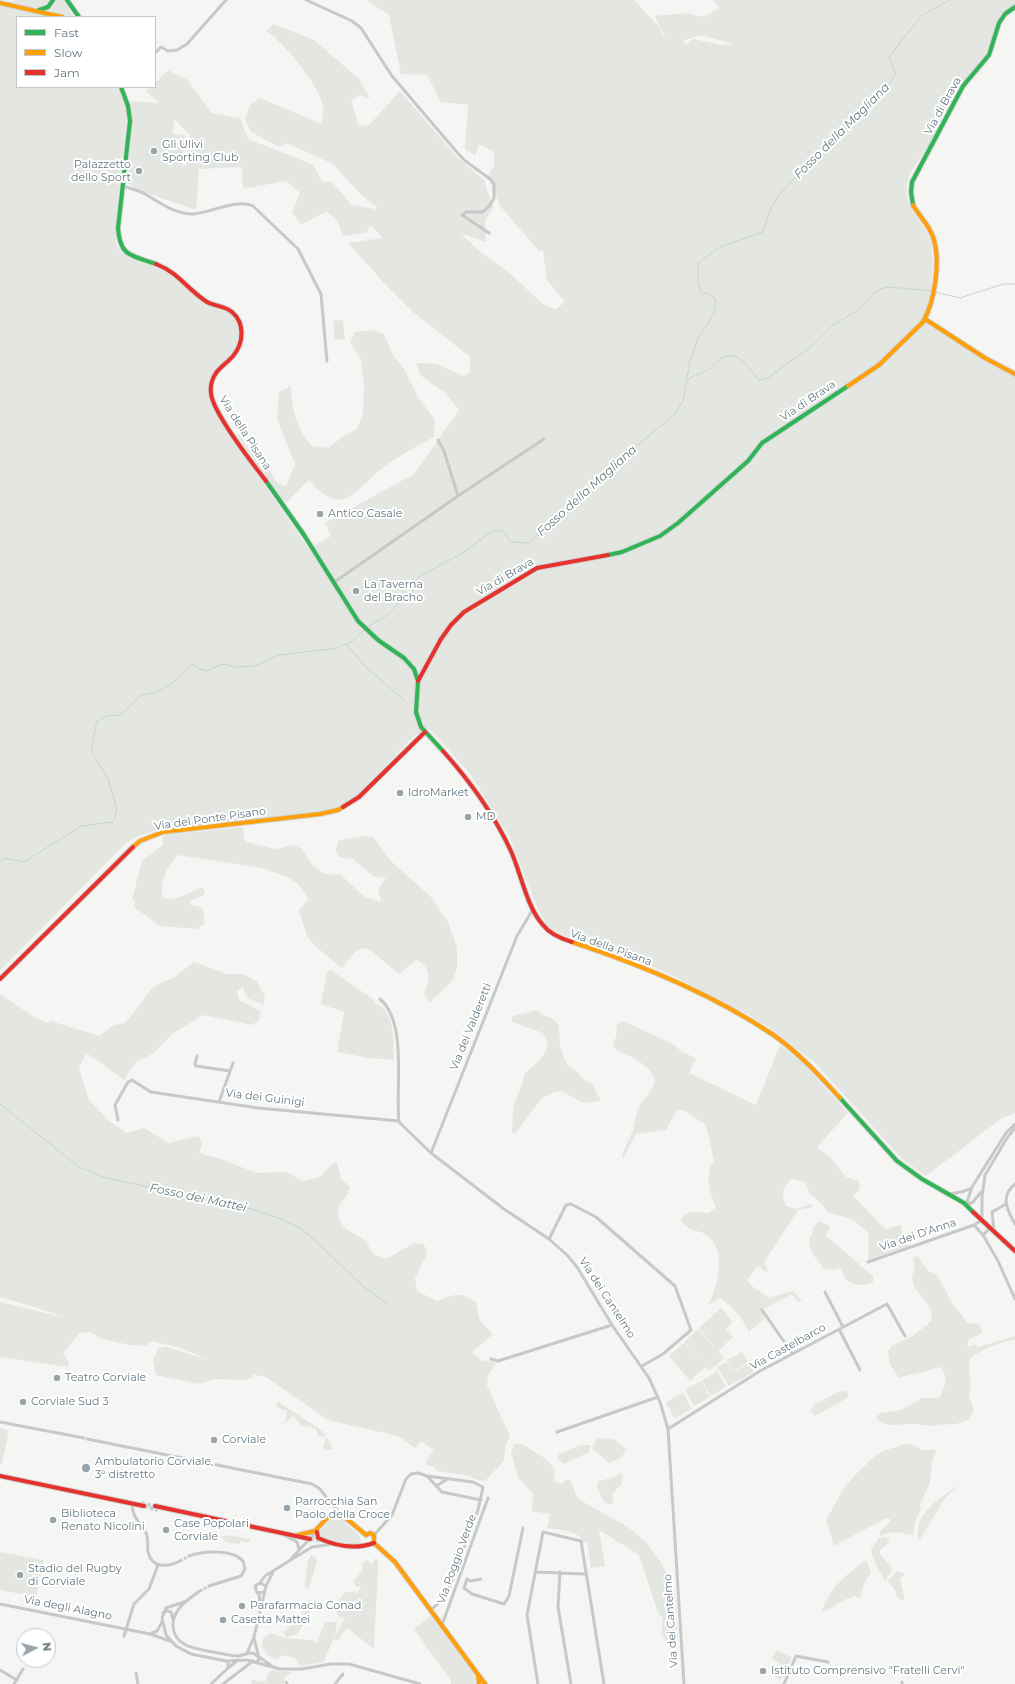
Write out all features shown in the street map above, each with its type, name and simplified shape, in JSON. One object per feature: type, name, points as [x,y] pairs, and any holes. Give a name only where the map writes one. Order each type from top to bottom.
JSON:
[{"type":"main road","points":[[38,10],[48,7],[53,0]]},
{"type":"main road","points":[[67,0],[78,16]]},
{"type":"main road","points":[[0,2],[59,16]]},
{"type":"main road","name":"Via di Brava","points":[[418,681],[441,639],[451,625],[464,612],[537,568],[622,552],[660,536],[678,523],[743,466],[762,443],[879,365],[925,319],[933,289],[936,258],[935,245],[931,233],[912,205],[910,197],[912,182],[963,86],[989,55],[998,23],[1006,13],[1015,7]]},
{"type":"main road","name":"Via della Pisana","points":[[122,88],[128,104],[130,121],[117,235],[120,246],[124,252],[132,256],[170,269],[208,302],[231,311],[239,321],[242,332],[241,343],[234,355],[215,374],[211,386],[211,398],[222,419],[301,531],[361,625],[369,633],[409,663],[415,671],[418,681],[416,712],[425,732],[464,774],[497,825],[511,850],[533,909],[541,923],[556,936],[615,956],[680,985],[744,1017],[773,1035],[812,1067],[897,1161],[966,1205],[994,1233],[1015,1251]]},
{"type":"main road","points":[[925,319],[986,358],[1015,374]]},
{"type":"main road","name":"Via del Ponte Pisano","points":[[0,979],[124,854],[140,841],[165,832],[320,814],[338,810],[359,797],[425,732]]},
{"type":"main road","points":[[0,1477],[142,1504]]},
{"type":"main road","points":[[157,1508],[310,1539]]},
{"type":"main road","points":[[292,1535],[307,1534],[318,1530],[330,1514],[342,1516],[366,1535]]},
{"type":"main road","points":[[318,1530],[318,1538],[326,1542],[359,1548],[367,1544],[374,1543],[376,1539],[374,1535],[371,1533],[366,1535]]},
{"type":"main road","points":[[366,1535],[364,1540],[367,1544]]},
{"type":"main road","name":"Via Poggio Verde","points":[[374,1543],[395,1562],[484,1684]]},
{"type":"main road","name":"Via Poggio Verde","points":[[477,1675],[479,1684]]},
{"type":"street","points":[[156,52],[161,47],[168,51],[181,48],[226,0]]},
{"type":"street","points":[[306,0],[352,21],[361,28],[392,76],[450,144],[464,160],[490,179],[495,190],[490,205],[483,212],[466,212],[462,215],[488,233]]},
{"type":"street","points":[[122,186],[141,192],[170,209],[183,213],[203,213],[243,204],[253,206],[298,249],[321,294],[327,361]]},
{"type":"street","points":[[334,583],[458,496],[544,439]]},
{"type":"street","points":[[438,440],[444,450],[458,496]]},
{"type":"street","name":"Via dei Valderetti","points":[[431,1153],[517,936],[533,909]]},
{"type":"street","points":[[380,999],[390,1012],[396,1035],[399,1121]]},
{"type":"street","points":[[198,1056],[194,1064],[196,1066],[230,1071]]},
{"type":"street","points":[[219,1102],[234,1063]]},
{"type":"street","name":"Via dei Guinigi","points":[[118,1120],[115,1105],[128,1082],[132,1080],[151,1092],[296,1112],[399,1121]]},
{"type":"street","name":"Via dei Cantelmo","points":[[399,1121],[431,1153],[504,1209],[549,1239],[574,1263],[612,1325],[642,1366],[658,1397],[668,1429],[684,1684]]},
{"type":"street","points":[[966,1205],[972,1187],[1006,1133],[1015,1124]]},
{"type":"street","points":[[982,1220],[983,1189],[986,1172],[1015,1128]]},
{"type":"street","points":[[1015,1184],[1008,1192],[1006,1204],[1015,1224]]},
{"type":"street","points":[[948,1194],[961,1192],[972,1187]]},
{"type":"street","points":[[966,1205],[976,1200],[983,1189]]},
{"type":"street","points":[[549,1239],[566,1206],[571,1204],[596,1217],[675,1286],[691,1330],[663,1354],[642,1366]]},
{"type":"street","points":[[994,1233],[992,1212],[1006,1204]]},
{"type":"street","name":"Via dei D’Anna","points":[[868,1262],[974,1225],[982,1220]]},
{"type":"street","points":[[974,1225],[983,1235],[998,1261],[1015,1299]]},
{"type":"street","points":[[983,1235],[990,1228]]},
{"type":"street","points":[[825,1292],[843,1327]]},
{"type":"street","name":"Via Castelbarco","points":[[668,1429],[792,1353],[887,1304],[905,1336]]},
{"type":"street","points":[[762,1310],[792,1353]]},
{"type":"street","points":[[490,1359],[498,1361],[612,1325]]},
{"type":"street","points":[[839,1329],[860,1370]]},
{"type":"street","points":[[557,1432],[658,1397]]},
{"type":"street","points":[[0,1422],[271,1475],[314,1485],[342,1516]]},
{"type":"street","points":[[374,1535],[392,1514],[409,1476],[417,1473],[481,1485],[484,1489],[481,1500],[446,1596],[431,1610]]},
{"type":"street","points":[[427,1476],[444,1493],[481,1500]]},
{"type":"street","points":[[436,1486],[448,1479]]},
{"type":"street","name":"Via Poggio Verde","points":[[442,1625],[488,1498]]},
{"type":"street","points":[[134,1503],[132,1510],[146,1534],[149,1556],[158,1565],[168,1566],[180,1561]]},
{"type":"street","points":[[456,1588],[464,1588],[472,1594],[504,1604],[509,1596],[523,1528]]},
{"type":"street","points":[[289,1561],[318,1530]]},
{"type":"street","points":[[281,1532],[298,1542],[300,1549]]},
{"type":"street","points":[[538,1684],[527,1617],[543,1532],[581,1541],[604,1684]]},
{"type":"street","points":[[260,1609],[259,1593],[255,1588],[265,1576],[312,1547],[335,1543]]},
{"type":"street","points":[[189,1556],[198,1552],[212,1552],[236,1555],[243,1561],[245,1569],[241,1576],[209,1586]]},
{"type":"street","points":[[158,1565],[149,1589],[134,1604],[126,1629],[150,1634],[171,1642],[178,1648],[191,1654],[228,1661],[253,1661],[280,1669],[302,1669],[331,1664],[349,1664],[420,1684]]},
{"type":"street","points":[[247,1653],[254,1637],[264,1592],[273,1572]]},
{"type":"street","points":[[535,1572],[586,1574]]},
{"type":"street","points":[[560,1572],[558,1609],[571,1684]]},
{"type":"street","points":[[464,1588],[467,1579],[471,1581],[480,1579]]},
{"type":"street","points":[[260,1583],[266,1586]]},
{"type":"street","points":[[173,1621],[178,1610],[200,1591]]},
{"type":"street","points":[[259,1593],[264,1592]]},
{"type":"street","points":[[150,1634],[159,1629],[162,1622],[162,1614],[167,1607],[187,1601]]},
{"type":"street","name":"Via degli Alagno","points":[[0,1604],[126,1629],[124,1636]]},
{"type":"street","points":[[162,1614],[167,1611],[171,1612],[176,1636],[187,1646],[233,1655],[252,1653],[259,1656],[271,1666],[280,1669]]},
{"type":"street","points":[[162,1622],[171,1642]]},
{"type":"street","points":[[223,1684],[253,1661],[258,1661],[259,1656],[254,1637]]},
{"type":"street","points":[[784,1684],[796,1656],[828,1662]]},
{"type":"street","points":[[211,1684],[239,1660]]},
{"type":"street","points":[[228,1661],[228,1668]]},
{"type":"street","points":[[14,1684],[23,1669]]},
{"type":"street","points":[[0,1670],[17,1680]]},
{"type":"street","points":[[136,1673],[138,1684]]},
{"type":"street","points":[[335,1684],[343,1674]]},
{"type":"shaded area","points":[[16,0],[50,0],[41,7],[36,8],[6,2]]},
{"type":"shaded area","points":[[56,0],[63,0],[73,16],[64,16],[46,10],[52,6]]},
{"type":"shaded area","points":[[366,0],[634,0],[660,28],[664,39],[665,37],[655,16],[686,13],[705,17],[719,7],[713,0],[1015,0],[1015,5],[997,20],[985,57],[959,87],[937,133],[910,173],[907,184],[908,201],[929,237],[932,251],[932,280],[930,297],[929,303],[921,320],[998,368],[1015,376],[1015,1113],[1002,1118],[926,1176],[903,1160],[815,1063],[774,1031],[747,1014],[665,972],[602,946],[562,935],[548,926],[539,912],[510,838],[471,775],[430,729],[415,735],[357,796],[337,809],[323,812],[157,830],[136,837],[124,845],[0,971],[0,5],[50,16],[16,16],[16,88],[118,88],[122,96],[127,115],[115,226],[116,244],[122,252],[130,258],[169,272],[207,304],[229,313],[236,320],[240,330],[239,340],[233,353],[212,375],[209,386],[209,398],[222,423],[309,549],[331,536],[325,523],[414,474],[459,410],[445,393],[420,375],[416,363],[437,364],[463,376],[470,373],[470,357],[413,312],[384,283],[348,243],[383,238],[370,225],[367,232],[343,236],[337,220],[327,211],[301,225],[292,212],[300,193],[286,181],[243,189],[242,167],[199,169],[196,210],[141,191],[123,180],[129,101],[159,103],[146,91],[149,88],[156,88],[156,82],[168,70],[188,80],[211,113],[240,118],[248,139],[314,165],[322,182],[331,181],[352,205],[374,209],[374,212],[377,205],[374,205],[360,194],[333,164],[286,143],[279,147],[251,132],[245,119],[250,105],[260,98],[322,124],[323,105],[315,87],[282,44],[266,31],[274,24],[314,40],[359,79],[370,98],[359,95],[351,101],[359,126],[369,125],[400,91],[457,157],[484,180],[493,207],[485,221],[486,242],[460,233],[483,254],[506,270],[544,305],[556,309],[565,302],[547,280],[543,251],[538,250],[500,206],[488,176],[494,166],[494,152],[479,144],[475,156],[465,149],[468,105],[441,102],[427,75],[401,74],[389,15]],"holes":[[[701,35],[734,44],[722,45],[693,39],[687,45],[682,41]],[[174,119],[190,135],[186,166],[182,166],[185,135],[173,134]]]},
{"type":"shaded area","points":[[343,320],[345,339],[335,340],[333,321]]},
{"type":"shaded area","points":[[373,330],[384,334],[394,357],[403,367],[418,397],[435,420],[434,437],[390,463],[345,499],[335,499],[325,495],[309,480],[287,502],[283,501],[236,434],[240,435],[256,459],[267,458],[268,468],[278,484],[286,486],[295,464],[277,419],[279,392],[291,386],[292,403],[296,418],[302,432],[312,446],[328,448],[345,435],[357,429],[363,414],[364,385],[361,360],[350,343],[355,332]]},
{"type":"shaded area","points":[[243,827],[244,838],[247,842],[276,849],[294,845],[302,849],[312,865],[325,874],[341,875],[365,897],[381,902],[378,889],[386,878],[373,876],[353,859],[339,857],[335,851],[339,840],[365,836],[373,837],[391,861],[432,898],[448,922],[457,947],[457,967],[453,980],[429,1003],[424,993],[428,983],[427,970],[425,966],[416,960],[399,974],[369,949],[365,948],[357,951],[342,968],[315,946],[307,936],[299,910],[309,899],[298,884],[287,877],[262,868],[178,855],[165,875],[162,887],[163,898],[178,898],[202,887],[205,890],[204,895],[190,901],[191,905],[201,907],[204,912],[204,924],[197,929],[160,926],[135,908],[134,900],[132,900],[142,861],[163,845],[162,837],[164,835]]},
{"type":"shaded area","points":[[194,962],[227,974],[244,974],[257,982],[265,996],[263,1005],[247,998],[243,987],[237,991],[239,1000],[261,1011],[259,1020],[252,1025],[203,1015],[172,1034],[154,1053],[136,1062],[124,1080],[85,1052],[85,1056],[79,1068],[89,1100],[108,1120],[126,1133],[144,1128],[169,1143],[199,1136],[202,1145],[199,1153],[224,1160],[256,1173],[287,1172],[302,1181],[320,1177],[333,1163],[337,1162],[341,1179],[350,1187],[348,1194],[338,1208],[339,1218],[344,1227],[365,1241],[374,1255],[381,1257],[382,1259],[390,1257],[414,1243],[424,1244],[427,1254],[415,1278],[417,1291],[437,1301],[457,1295],[465,1296],[476,1303],[480,1321],[493,1334],[472,1352],[481,1360],[494,1362],[496,1364],[488,1375],[487,1386],[510,1436],[506,1445],[504,1461],[485,1481],[474,1479],[470,1476],[437,1471],[434,1467],[426,1465],[426,1461],[434,1450],[421,1441],[415,1448],[398,1436],[328,1420],[266,1377],[251,1374],[253,1377],[247,1380],[214,1379],[198,1384],[156,1375],[153,1360],[158,1348],[167,1347],[208,1360],[181,1348],[152,1341],[145,1346],[130,1345],[102,1339],[90,1332],[80,1333],[63,1353],[69,1363],[68,1367],[0,1357],[0,1302],[67,1318],[0,1297],[0,994],[31,1015],[47,1023],[51,1021],[99,1036],[114,1025],[123,1024],[130,1018],[151,989],[160,983],[172,979]]},
{"type":"shaded area","points":[[331,970],[374,1000],[376,1004],[387,1013],[392,1028],[394,1060],[369,1058],[337,1052],[344,1012],[321,1004],[327,972]]},
{"type":"shaded area","points":[[537,1010],[541,1014],[555,1020],[559,1026],[560,1046],[567,1065],[578,1072],[581,1078],[592,1084],[601,1101],[584,1103],[561,1091],[554,1092],[542,1098],[515,1134],[511,1130],[513,1108],[524,1074],[541,1058],[548,1045],[543,1033],[512,1022],[512,1016]]},
{"type":"shaded area","points":[[623,1021],[673,1044],[682,1052],[696,1058],[689,1073],[756,1105],[780,1045],[801,1061],[848,1113],[817,1147],[832,1159],[846,1177],[859,1181],[860,1189],[853,1196],[886,1229],[900,1225],[908,1246],[868,1260],[869,1234],[851,1219],[828,1213],[822,1204],[810,1194],[805,1182],[792,1179],[783,1191],[783,1198],[786,1206],[795,1209],[811,1204],[813,1205],[810,1208],[798,1210],[764,1262],[768,1271],[766,1272],[758,1266],[747,1280],[753,1287],[769,1298],[793,1291],[802,1301],[798,1302],[792,1294],[761,1310],[765,1318],[749,1332],[737,1313],[720,1298],[708,1305],[718,1277],[719,1256],[711,1239],[703,1233],[688,1228],[681,1220],[687,1214],[697,1212],[709,1213],[716,1207],[709,1184],[709,1172],[714,1161],[706,1125],[683,1110],[677,1110],[666,1130],[636,1134],[623,1159],[622,1155],[633,1130],[638,1108],[653,1087],[655,1081],[649,1070],[639,1061],[615,1049],[613,1043],[616,1037],[617,1025]]},
{"type":"shaded area","points":[[819,1221],[829,1225],[830,1229],[825,1235],[873,1276],[873,1283],[862,1285],[853,1284],[849,1282],[843,1274],[841,1268],[835,1270],[824,1269],[811,1251],[809,1242],[813,1228]]},
{"type":"shaded area","points":[[918,1256],[928,1271],[937,1275],[953,1304],[968,1323],[979,1324],[983,1333],[969,1339],[967,1347],[975,1345],[978,1347],[1015,1336],[1015,1340],[1010,1340],[991,1346],[970,1359],[969,1369],[971,1384],[969,1395],[974,1411],[968,1420],[953,1425],[888,1425],[877,1420],[877,1416],[881,1413],[901,1410],[922,1398],[939,1398],[944,1387],[945,1376],[942,1368],[937,1367],[899,1378],[890,1364],[888,1351],[892,1346],[911,1337],[932,1321],[930,1308],[915,1288],[911,1276],[915,1271],[913,1257]]},
{"type":"shaded area","points":[[721,1308],[733,1322],[726,1329],[733,1337],[718,1351],[724,1358],[709,1371],[705,1367],[690,1381],[669,1356],[684,1343],[702,1364],[684,1342],[698,1329],[717,1350],[699,1328]]},
{"type":"shaded area","points":[[742,1352],[748,1362],[733,1371],[727,1360]]},
{"type":"shaded area","points":[[727,1362],[733,1372],[749,1363],[754,1372],[729,1386],[717,1367]]},
{"type":"shaded area","points":[[717,1371],[726,1387],[711,1396],[702,1381]]},
{"type":"shaded area","points":[[701,1381],[710,1397],[694,1406],[685,1390]]},
{"type":"shaded area","points":[[840,1391],[849,1392],[847,1398],[815,1416],[810,1411],[815,1404]]},
{"type":"shaded area","points":[[683,1393],[692,1409],[674,1418],[666,1402]]},
{"type":"shaded area","points":[[277,1401],[324,1433],[333,1449],[328,1450],[323,1448],[326,1437],[318,1436],[315,1428],[302,1426],[293,1416],[285,1424],[287,1411],[277,1408]]},
{"type":"shaded area","points":[[0,1428],[9,1430],[2,1464],[0,1464]]},
{"type":"shaded area","points":[[597,1438],[614,1439],[626,1450],[621,1458],[609,1463],[592,1448]]},
{"type":"shaded area","points":[[515,1444],[523,1444],[550,1463],[555,1471],[554,1481],[561,1484],[566,1479],[571,1481],[576,1495],[580,1500],[628,1527],[645,1541],[660,1561],[675,1590],[678,1639],[675,1641],[666,1640],[661,1635],[663,1619],[658,1613],[639,1555],[599,1530],[605,1566],[591,1568],[587,1542],[584,1543],[578,1535],[574,1533],[547,1528],[550,1514],[531,1511],[534,1494],[518,1478],[511,1452]]},
{"type":"shaded area","points":[[912,1444],[922,1450],[937,1450],[932,1461],[930,1483],[920,1504],[921,1510],[915,1521],[913,1535],[893,1532],[881,1536],[879,1535],[880,1531],[891,1521],[890,1519],[886,1518],[834,1546],[826,1520],[844,1488],[875,1456],[883,1451],[902,1445]]},
{"type":"shaded area","points":[[580,1445],[590,1445],[589,1452],[564,1464],[557,1458],[559,1454]]},
{"type":"shaded area","points":[[619,1473],[623,1475],[622,1484],[612,1494],[614,1502],[610,1505],[604,1502],[597,1487],[599,1481],[615,1477]]},
{"type":"shaded area","points":[[960,1483],[945,1498],[919,1541],[918,1531],[924,1514],[930,1507]]},
{"type":"shaded area","points":[[332,1517],[339,1517],[360,1536],[361,1544],[359,1545],[320,1538],[319,1533]]},
{"type":"shaded area","points":[[226,1535],[251,1539],[248,1543],[241,1541],[238,1544],[226,1542],[221,1537]]},
{"type":"shaded area","points":[[885,1537],[889,1540],[889,1543],[880,1550],[880,1554],[893,1569],[885,1581],[875,1562],[871,1549],[879,1538]]},
{"type":"shaded area","name":"Stadio del Rugby di Corviale","points":[[0,1552],[44,1560],[36,1597],[0,1590]]},
{"type":"shaded area","points":[[311,1555],[316,1558],[317,1562],[308,1590],[305,1585],[308,1560]]},
{"type":"shaded area","points":[[375,1558],[378,1560],[378,1567],[374,1649],[347,1628],[337,1641],[333,1639],[324,1662],[300,1666],[295,1658],[281,1655],[278,1660],[267,1655],[261,1645],[265,1637],[270,1633],[285,1638],[312,1640],[317,1643],[325,1622],[337,1622],[335,1637],[345,1618],[339,1617],[334,1606],[345,1592],[355,1591],[357,1593],[361,1586],[356,1587],[353,1581],[362,1571],[362,1563],[367,1560],[372,1565]]},
{"type":"shaded area","points":[[866,1560],[871,1572],[864,1584],[860,1598],[855,1596],[844,1600],[822,1613],[833,1589]]},
{"type":"shaded area","points":[[897,1571],[905,1574],[900,1579],[905,1600],[903,1601],[895,1596],[896,1592],[888,1581]]},
{"type":"shaded area","points":[[308,1600],[313,1602],[308,1618],[297,1634],[287,1637],[283,1633],[301,1617],[305,1604]]},
{"type":"shaded area","points":[[431,1616],[474,1674],[475,1684],[451,1684],[451,1681],[414,1629]]},
{"type":"shaded area","points":[[776,1650],[792,1657],[781,1680],[773,1676],[779,1663],[772,1659]]},
{"type":"shaded area","points":[[272,1670],[292,1672],[284,1679],[284,1684],[251,1684],[252,1680],[265,1682],[268,1673]]},
{"type":"waterway","name":"Fosso della Magliana","points":[[367,627],[386,616],[402,600],[411,595],[418,577],[461,554],[492,531],[503,531],[511,542],[531,542],[539,532],[610,468],[675,414],[683,401],[690,361],[698,338],[714,314],[716,299],[708,293],[702,294],[698,284],[698,263],[720,247],[763,232],[771,208],[780,194],[857,113],[884,91],[896,74],[889,57],[921,16],[950,0]]},
{"type":"waterway","points":[[935,292],[960,298],[1003,284],[1015,284]]},
{"type":"waterway","points":[[686,382],[693,376],[708,370],[720,359],[728,356],[739,358],[748,366],[758,380],[766,379],[812,346],[833,325],[857,311],[874,293],[880,289],[889,287],[932,291]]},
{"type":"waterway","name":"Fosso della Magliana","points":[[0,862],[4,858],[24,862],[81,826],[113,822],[117,810],[108,778],[91,751],[97,721],[107,716],[121,715],[141,695],[150,694],[164,689],[192,664],[199,669],[207,671],[222,664],[237,667],[255,666],[279,655],[338,648],[354,640],[365,629]]},
{"type":"waterway","points":[[346,644],[366,667],[405,701]]},
{"type":"waterway","name":"Fosso dei Mattei","points":[[0,1104],[79,1167],[106,1178],[245,1207],[276,1217],[296,1226],[308,1234],[363,1286],[389,1305]]},
{"type":"tunnel","points":[[141,1503],[155,1506]]},
{"type":"tunnel","points":[[144,1506],[158,1510]]},
{"type":"tunnel","points":[[310,1539],[324,1541]]},
{"type":"tunnel","points":[[180,1561],[189,1556]]},
{"type":"tunnel","points":[[200,1591],[209,1586]]},
{"type":"traffic: fast","points":[[39,10],[48,7],[53,0]]},
{"type":"traffic: fast","points":[[67,0],[78,16]]},
{"type":"traffic: fast","points":[[913,205],[911,192],[912,182],[963,86],[989,55],[999,23],[1005,14],[1015,7]]},
{"type":"traffic: fast","points":[[121,88],[128,106],[130,121],[118,228],[119,238],[121,245],[128,254],[156,264]]},
{"type":"traffic: fast","points":[[608,555],[622,552],[660,536],[678,523],[748,461],[762,443],[848,386]]},
{"type":"traffic: fast","points":[[266,481],[304,535],[358,621],[378,640],[404,658],[414,669],[418,681],[416,712],[421,727],[443,751]]},
{"type":"traffic: fast","points":[[840,1098],[897,1161],[922,1179],[964,1203],[973,1212]]},
{"type":"traffic: slow","points":[[0,3],[58,16]]},
{"type":"traffic: slow","points":[[848,386],[879,365],[923,322],[931,303],[937,268],[935,246],[929,228],[913,205]]},
{"type":"traffic: slow","points":[[925,319],[985,358],[1015,374]]},
{"type":"traffic: slow","points":[[133,847],[140,841],[163,832],[320,814],[338,810],[343,807]]},
{"type":"traffic: slow","points":[[572,942],[623,960],[675,981],[749,1019],[791,1048],[840,1098]]},
{"type":"traffic: slow","points":[[298,1535],[315,1531],[330,1515],[337,1514],[347,1519],[366,1535]]},
{"type":"traffic: slow","points":[[366,1535],[370,1533],[374,1535],[374,1543]]},
{"type":"traffic: slow","points":[[374,1543],[395,1562],[485,1684]]},
{"type":"traffic: slow","points":[[478,1675],[479,1684]]},
{"type":"traffic: jam","points":[[156,264],[171,272],[207,302],[223,307],[232,312],[239,322],[242,333],[237,351],[215,375],[212,380],[211,393],[213,402],[225,425],[266,481]]},
{"type":"traffic: jam","points":[[418,681],[441,639],[451,625],[464,612],[537,568],[608,555]]},
{"type":"traffic: jam","points":[[343,807],[359,797],[425,732]]},
{"type":"traffic: jam","points":[[443,751],[471,785],[496,823],[514,858],[528,899],[537,917],[553,934],[572,942]]},
{"type":"traffic: jam","points":[[0,979],[133,847]]},
{"type":"traffic: jam","points":[[973,1212],[1015,1251]]},
{"type":"traffic: jam","points":[[0,1476],[144,1506]]},
{"type":"traffic: jam","points":[[155,1506],[310,1539]]},
{"type":"traffic: jam","points":[[317,1532],[318,1538],[339,1545],[353,1547],[374,1543]]},
{"type":"place","name":"Gli Ulivi Sporting Club","points":[[154,151]]},
{"type":"place","name":"Palazzetto dello Sport","points":[[139,171]]},
{"type":"place","name":"Antico Casale","points":[[320,514]]},
{"type":"place","name":"La Taverna del Bracho","points":[[356,591]]},
{"type":"place","name":"IdroMarket","points":[[400,793]]},
{"type":"place","name":"MD","points":[[468,817]]},
{"type":"place","name":"Teatro Corviale","points":[[57,1378]]},
{"type":"place","name":"Corviale Sud 3","points":[[23,1402]]},
{"type":"place","name":"Corviale","points":[[214,1440]]},
{"type":"place","name":"Ambulatorio Corviale, 3° distretto","points":[[86,1468]]},
{"type":"place","name":"Parrocchia San Paolo della Croce","points":[[287,1508]]},
{"type":"place","name":"Biblioteca Renato Nicolini","points":[[53,1520]]},
{"type":"place","name":"Case Popolari Corviale","points":[[166,1530]]},
{"type":"place","name":"Stadio del Rugby di Corviale","points":[[20,1575]]},
{"type":"place","name":"Parafarmacia Conad","points":[[242,1606]]},
{"type":"place","name":"Casetta Mattei","points":[[223,1620]]},
{"type":"place","name":"Istituto Comprensivo \"Fratelli Cervi\"","points":[[763,1671]]}]
